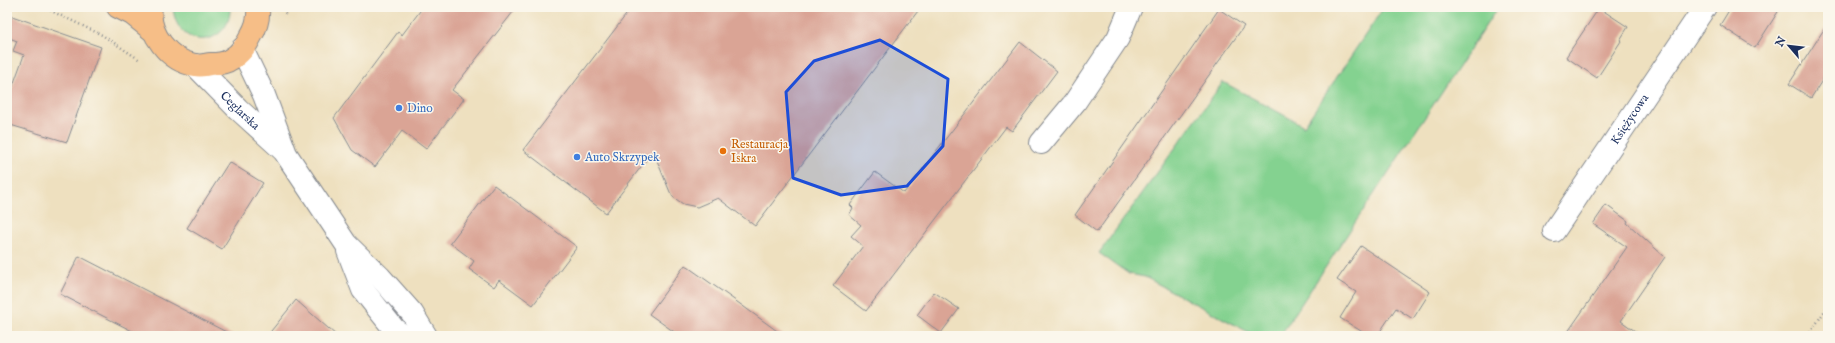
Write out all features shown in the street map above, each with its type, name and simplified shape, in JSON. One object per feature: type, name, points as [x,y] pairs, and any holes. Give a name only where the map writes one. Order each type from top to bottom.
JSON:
[{"type":"main road","points":[[118,7],[132,14],[152,30],[159,42],[175,57],[195,65],[216,64],[231,60],[248,43],[256,28],[258,7]]},
{"type":"main road","points":[[151,7],[150,13],[152,30]]},
{"type":"street","points":[[1041,143],[1075,102],[1118,38],[1131,7]]},
{"type":"street","name":"Księżycowa","points":[[1554,230],[1705,7]]},
{"type":"street","name":"Ceglarska","points":[[242,49],[264,95],[286,154]]},
{"type":"street","name":"Ceglarska","points":[[195,65],[238,109],[286,154],[346,244],[380,277],[412,313],[426,336]]},
{"type":"street","name":"Ceglarska","points":[[346,244],[363,290],[394,329],[404,336]]},
{"type":"path","points":[[43,7],[102,35]]},
{"type":"path","points":[[283,19],[289,7]]},
{"type":"path","points":[[1808,336],[1828,306]]},
{"type":"highlighted area","points":[[880,40],[948,79],[943,146],[907,186],[841,195],[793,178],[786,92],[814,61]]},
{"type":"green space","points":[[173,7],[230,7],[228,20],[222,30],[214,37],[203,39],[193,38],[183,32],[176,22]]},
{"type":"green space","points":[[1384,7],[1498,7],[1280,336],[1256,336],[1145,277],[1129,274],[1099,253],[1223,82],[1304,126]]},
{"type":"building","name":"Dino","points":[[423,7],[517,7],[452,90],[464,99],[426,149],[402,131],[375,167],[352,150],[334,118],[398,32],[402,35]]},
{"type":"building","points":[[632,7],[921,7],[755,226],[718,198],[697,207],[683,204],[673,197],[653,151],[606,213],[523,150]]},
{"type":"building","points":[[1731,7],[1781,7],[1755,48],[1720,25]]},
{"type":"building","points":[[1599,8],[1628,27],[1620,40],[1621,41],[1597,78],[1566,57]]},
{"type":"building","points":[[1219,9],[1244,26],[1097,232],[1075,215]]},
{"type":"building","points":[[12,16],[101,47],[67,142],[7,124],[7,102],[24,55],[13,51],[17,41],[7,37],[7,30]]},
{"type":"building","points":[[1828,23],[1828,71],[1811,98],[1789,84]]},
{"type":"building","points":[[1020,42],[1057,71],[1012,131],[1006,127],[866,311],[833,286],[863,246],[851,236],[861,225],[849,215],[853,208],[850,205],[875,172],[904,193]]},
{"type":"building","points":[[229,162],[263,183],[222,249],[187,228]]},
{"type":"building","points":[[494,185],[577,247],[533,305],[499,280],[494,287],[469,269],[474,261],[450,243]]},
{"type":"building","points":[[1606,205],[1628,221],[1627,223],[1665,257],[1621,321],[1642,336],[1565,336],[1627,247],[1593,224]]},
{"type":"building","points":[[1361,246],[1430,292],[1413,319],[1396,308],[1377,336],[1369,336],[1340,318],[1356,292],[1337,280]]},
{"type":"building","points":[[79,256],[234,336],[142,336],[60,294]]},
{"type":"building","points":[[685,265],[784,336],[680,336],[649,314]]},
{"type":"building","points":[[934,292],[959,309],[941,333],[917,315]]},
{"type":"building","points":[[296,300],[337,336],[267,336]]},
{"type":"place","name":"Dino","points":[[399,108]]},
{"type":"place","name":"Restauracja Iskra","points":[[723,151]]},
{"type":"place","name":"Auto Skrzypek","points":[[577,157]]}]
